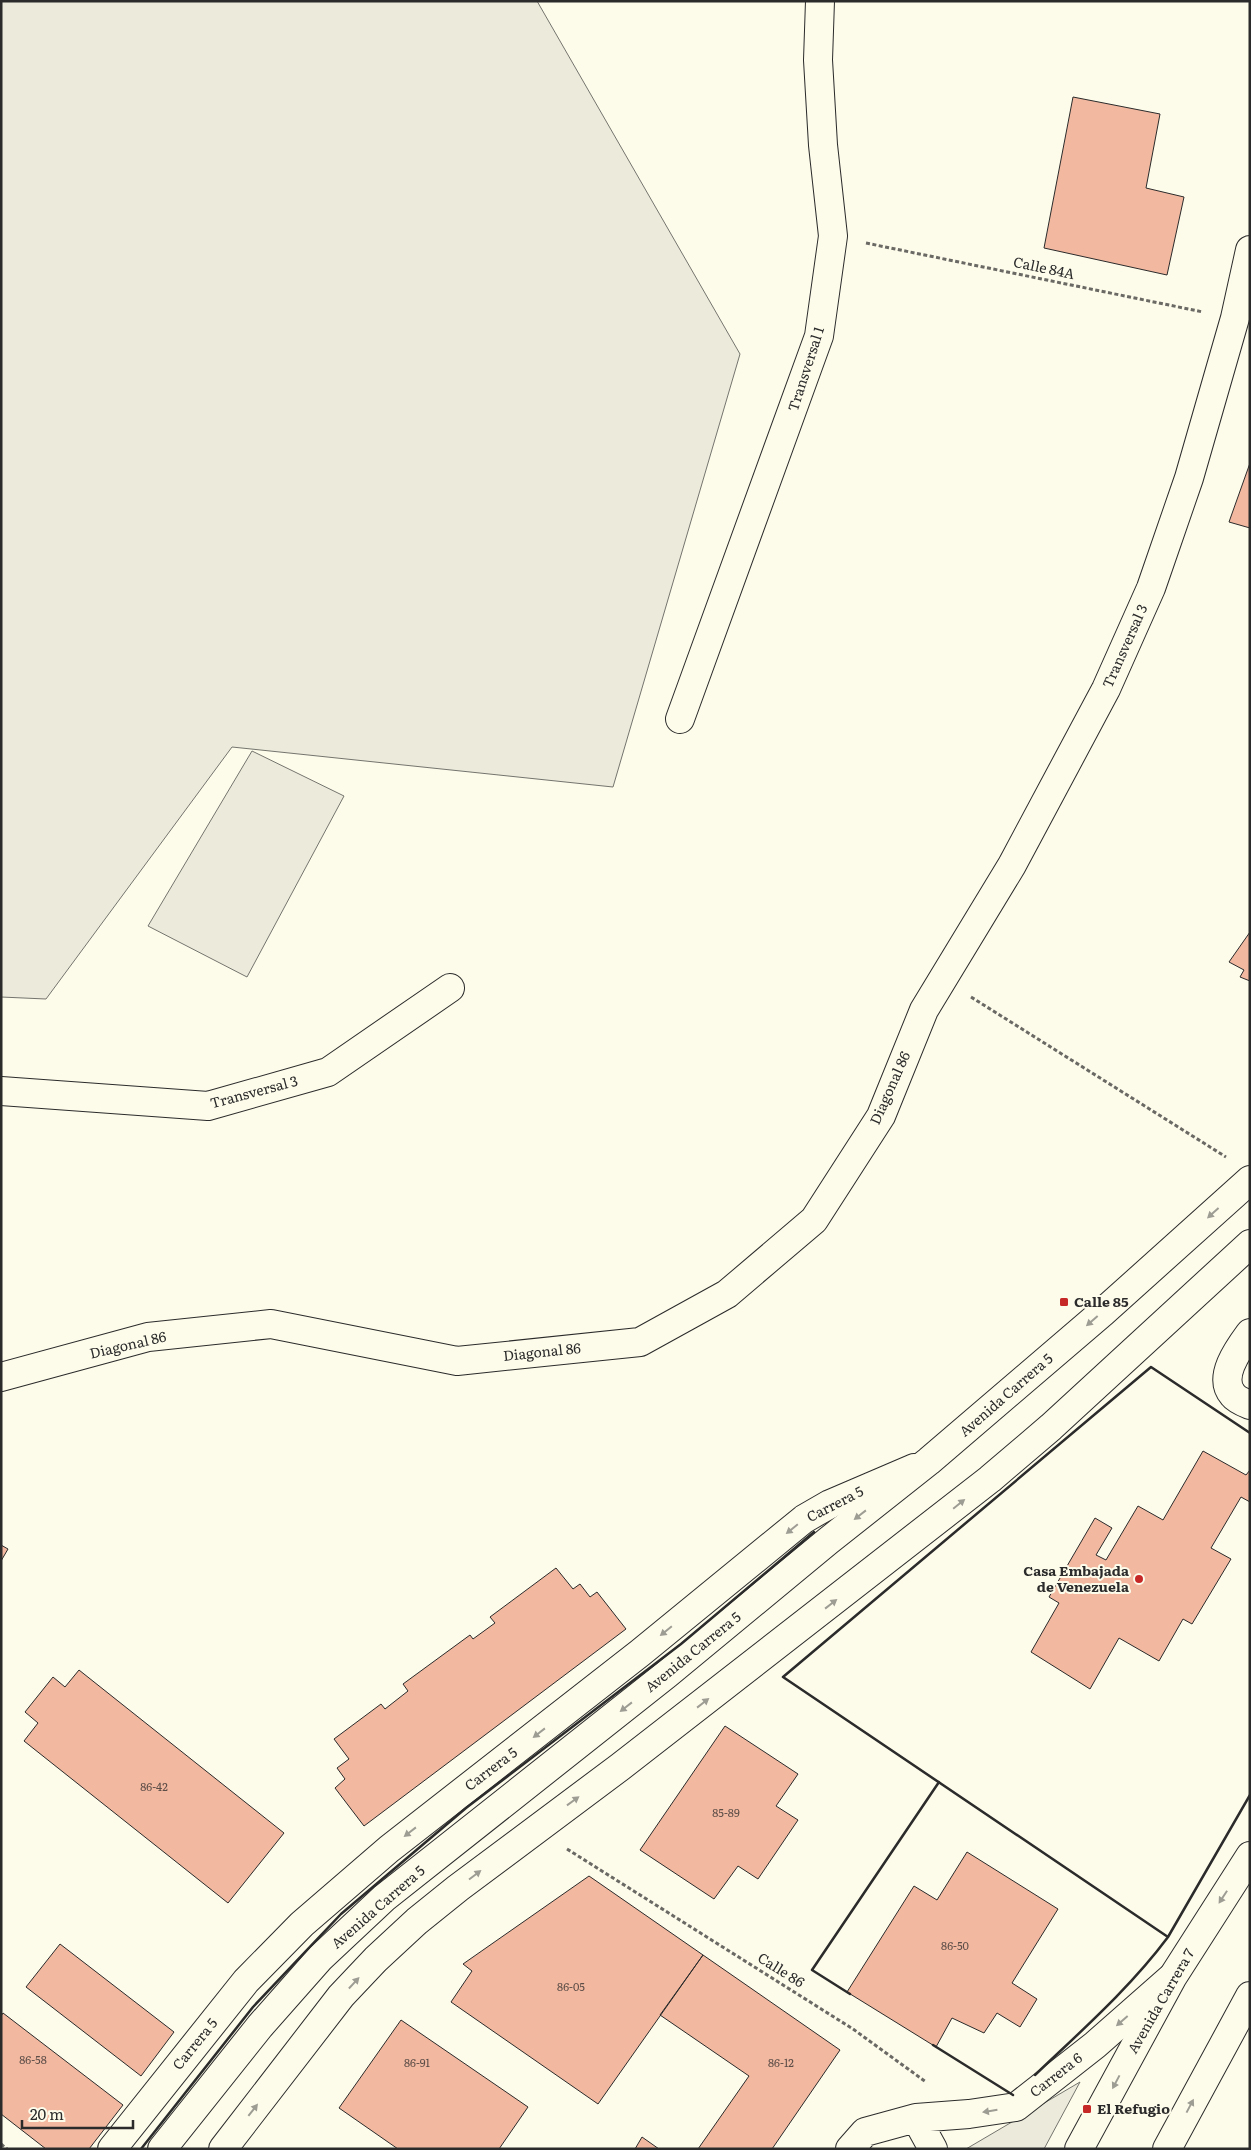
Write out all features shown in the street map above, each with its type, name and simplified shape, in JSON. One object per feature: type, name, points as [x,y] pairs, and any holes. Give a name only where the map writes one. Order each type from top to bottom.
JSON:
[{"type":"street","name":"Transversal 1","points":[[680,719],[819,336],[833,236],[823,146],[818,60],[820,1]]},
{"type":"street","name":"Transversal 3","points":[[924,1010],[1012,865],[1106,689],[1151,588],[1189,478],[1235,318],[1250,250]]},
{"type":"street","name":"Transversal 3","points":[[1,1091],[208,1106],[328,1072],[450,988]]},
{"type":"street","name":"Diagonal 86","points":[[1,1377],[148,1337],[272,1324],[457,1361],[640,1342],[728,1294],[814,1220],[881,1116],[924,1010]]},
{"type":"street","name":"Avenida Carrera 5","points":[[162,2149],[260,2026],[320,1958],[384,1898],[667,1674],[828,1541],[929,1461],[1102,1312],[1250,1180]]},
{"type":"street","points":[[226,2148],[341,1996],[376,1959],[417,1921],[458,1888],[628,1761],[990,1479],[1051,1427],[1250,1244]]},
{"type":"street","points":[[1250,1333],[1230,1366],[1227,1381],[1232,1394],[1250,1405]]},
{"type":"street","name":"Carrera 5","points":[[112,2149],[246,1981],[302,1924],[389,1849],[625,1664],[804,1519],[830,1504],[929,1461]]},
{"type":"street","name":"Avenida Carrera 7","points":[[1080,2149],[1172,1978],[1250,1856]]},
{"type":"street","name":"Carrera 6","points":[[850,2149],[865,2132],[916,2118],[969,2114],[1016,2107],[1095,2045],[1172,1978]]},
{"type":"street","points":[[1167,2149],[1250,1996]]},
{"type":"street","points":[[916,2118],[933,2149]]},
{"type":"path","name":"Calle 84A","points":[[833,236],[1235,318]]},
{"type":"path","points":[[943,979],[1231,1160]]},
{"type":"path","name":"Calle 86","points":[[575,1853],[853,2029],[969,2114]]},
{"type":"path","points":[[1,2144],[7,2149]]},
{"type":"shaded area","points":[[1,1],[537,1],[740,354],[613,787],[232,747],[46,999],[1,997]]},
{"type":"shaded area","points":[[252,751],[344,796],[247,977],[148,926]]},
{"type":"shaded area","points":[[1080,2082],[1044,2149],[966,2149]]},
{"type":"building","points":[[1073,97],[1160,114],[1146,188],[1184,197],[1167,275],[1044,248]]},
{"type":"building","points":[[1250,463],[1250,528],[1229,522]]},
{"type":"building","points":[[1250,932],[1250,981],[1240,977],[1244,970],[1229,962]]},
{"type":"building","name":"Casa Embajada de Venezuela","points":[[1203,1451],[1246,1475],[1250,1470],[1250,1502],[1241,1497],[1211,1548],[1231,1559],[1192,1624],[1183,1619],[1159,1661],[1119,1638],[1090,1689],[1031,1652],[1059,1603],[1049,1597],[1095,1518],[1112,1528],[1096,1555],[1106,1560],[1138,1506],[1163,1520]]},
{"type":"building","points":[[1,1545],[8,1549],[1,1561]]},
{"type":"building","points":[[556,1568],[573,1589],[580,1584],[590,1597],[597,1592],[626,1629],[364,1826],[335,1788],[345,1779],[337,1768],[349,1759],[334,1739],[381,1704],[385,1709],[408,1691],[403,1684],[470,1635],[473,1639],[495,1623],[490,1617]]},
{"type":"building","points":[[79,1670],[284,1833],[228,1903],[24,1741],[38,1723],[25,1712],[53,1677],[65,1687]]},
{"type":"building","points":[[725,1726],[798,1774],[776,1806],[798,1820],[758,1879],[738,1866],[714,1899],[640,1850]]},
{"type":"building","points":[[967,1852],[1058,1909],[1012,1983],[1037,1999],[1020,2027],[997,2013],[984,2033],[952,2018],[936,2047],[847,1992],[914,1886],[937,1900]]},
{"type":"building","points":[[589,1876],[703,1955],[598,2104],[451,2002],[472,1971],[463,1964]]},
{"type":"building","points":[[60,1944],[174,2032],[141,2076],[26,1987]]},
{"type":"building","points":[[703,1955],[840,2050],[772,2149],[698,2149],[749,2076],[660,2015]]},
{"type":"building","points":[[3,2013],[123,2105],[89,2149],[46,2149],[1,2114],[1,2016]]},
{"type":"building","points":[[401,2020],[528,2107],[499,2149],[398,2149],[339,2108]]},
{"type":"building","points":[[642,2137],[659,2149],[635,2149]]},
{"type":"wall","points":[[1250,1433],[1151,1367],[783,1677],[1168,1937],[1250,1795]]},
{"type":"wall","points":[[141,2149],[253,2007],[341,1914],[466,1808],[681,1644],[814,1532]]},
{"type":"wall","points":[[850,1994],[812,1970],[939,1782]]},
{"type":"wall","points":[[1035,2075],[1138,1974],[1168,1937]]},
{"type":"wall","points":[[933,2045],[1013,2095]]},
{"type":"place","name":"Calle 85","points":[[1064,1302]]},
{"type":"place","name":"Casa Embajada de Venezuela","points":[[1139,1579]]},
{"type":"place","name":"El Refugio","points":[[1087,2109]]}]
